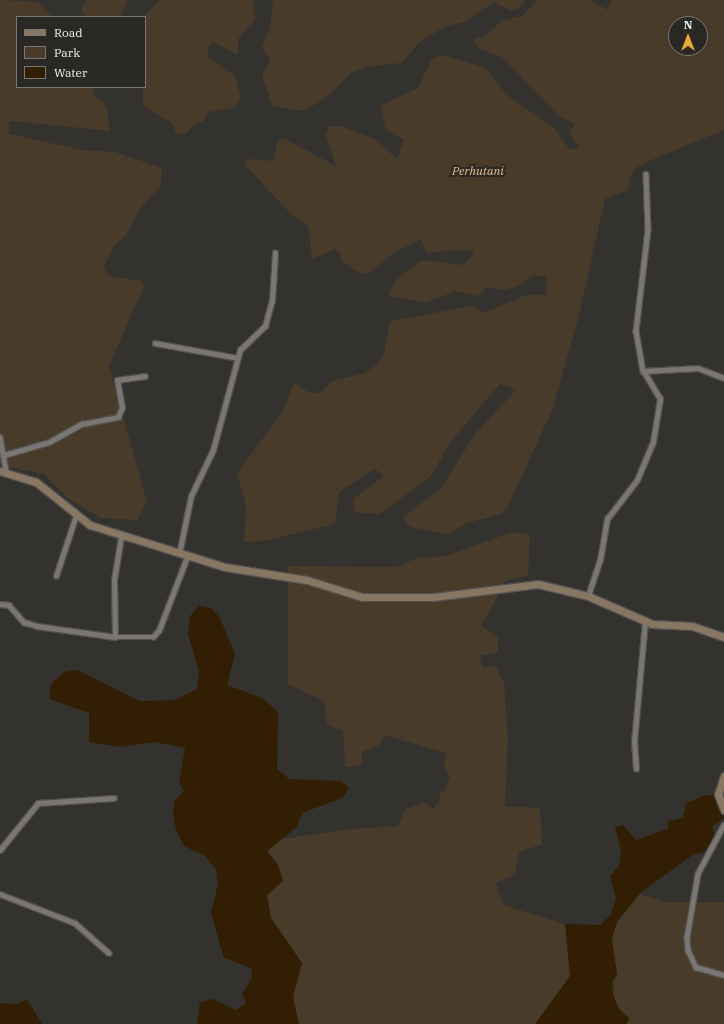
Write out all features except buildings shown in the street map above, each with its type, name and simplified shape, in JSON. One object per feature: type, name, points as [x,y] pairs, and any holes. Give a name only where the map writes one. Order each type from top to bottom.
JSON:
[{"type":"street","points":[[588,596],[600,560],[607,519],[637,480],[654,442],[660,399],[643,371],[636,331],[648,230],[646,174]]},
{"type":"street","points":[[179,554],[191,496],[213,450],[238,358],[244,344],[261,334],[265,326],[272,300],[275,252]]},
{"type":"street","points":[[155,343],[238,358]]},
{"type":"street","points":[[643,371],[698,368],[724,378]]},
{"type":"street","points":[[4,455],[49,442],[82,424],[118,417],[122,408],[117,380],[145,376]]},
{"type":"street","points":[[0,437],[4,455],[3,472],[36,482],[76,515],[121,537],[194,559],[225,567],[307,580],[362,597],[434,597],[523,583],[588,596],[644,621],[701,628],[724,638]]},
{"type":"street","points":[[56,576],[76,515]]},
{"type":"street","points":[[115,637],[114,580],[121,537]]},
{"type":"street","points":[[0,604],[8,605],[32,625],[115,637],[157,634],[187,557]]},
{"type":"street","points":[[636,769],[634,742],[644,621]]},
{"type":"street","points":[[724,776],[718,794],[724,810]]},
{"type":"street","points":[[0,850],[38,803],[114,798]]},
{"type":"street","points":[[724,825],[698,874],[687,938],[688,950],[696,967],[724,975]]},
{"type":"street","points":[[0,894],[75,923],[109,953]]},
{"type":"green space","points":[[0,0],[38,2],[51,16],[16,16],[16,88],[92,88],[95,98],[104,102],[107,110],[110,131],[12,121],[8,123],[10,134],[82,150],[115,152],[162,168],[161,185],[138,211],[126,236],[115,244],[104,266],[108,276],[142,281],[144,286],[109,366],[147,502],[137,520],[101,518],[69,499],[44,474],[0,465]]},
{"type":"green space","points":[[87,0],[127,0],[121,16],[85,16],[81,9]]},
{"type":"green space","points":[[159,0],[253,0],[255,20],[238,39],[238,55],[212,41],[207,50],[209,58],[235,76],[241,99],[233,108],[208,112],[203,122],[195,124],[184,135],[176,133],[172,123],[143,106],[143,88],[146,88],[146,16],[144,16]]},
{"type":"green space","points":[[273,0],[526,0],[517,9],[509,10],[494,2],[464,22],[444,27],[420,42],[401,63],[372,66],[351,73],[332,93],[305,111],[272,106],[262,75],[270,61],[262,47],[270,28]]},
{"type":"green space","name":"Perhutani","points":[[537,0],[589,0],[608,10],[611,0],[724,0],[724,130],[644,163],[633,170],[628,190],[605,199],[579,315],[553,408],[508,506],[501,514],[467,523],[448,534],[410,527],[403,518],[442,487],[475,434],[516,390],[500,384],[452,440],[430,477],[380,514],[355,512],[353,499],[380,479],[383,475],[375,469],[339,492],[335,524],[269,540],[244,542],[246,505],[237,473],[282,413],[294,383],[308,392],[320,393],[332,381],[365,373],[377,364],[384,354],[390,321],[473,306],[483,313],[526,295],[546,295],[547,276],[532,276],[518,286],[503,290],[487,287],[478,296],[457,291],[426,302],[392,297],[389,294],[397,278],[423,260],[463,265],[474,254],[472,250],[426,252],[421,239],[395,252],[369,273],[361,274],[342,261],[341,254],[335,249],[312,259],[308,226],[290,213],[245,165],[247,159],[274,161],[277,142],[283,138],[336,166],[326,135],[329,126],[341,126],[376,140],[397,159],[404,140],[386,130],[380,106],[418,88],[432,59],[443,55],[486,68],[506,94],[556,130],[569,149],[580,148],[569,133],[575,124],[560,117],[502,57],[480,49],[473,39],[483,37],[502,21],[522,16]]},
{"type":"green space","points":[[512,532],[530,535],[528,576],[507,580],[481,625],[498,638],[498,652],[480,656],[482,667],[496,667],[504,683],[508,738],[505,806],[540,808],[542,844],[519,852],[515,874],[496,883],[503,905],[565,924],[570,976],[535,1024],[299,1024],[293,997],[302,963],[271,918],[267,895],[283,881],[278,865],[267,851],[277,840],[350,829],[398,826],[405,809],[425,803],[433,808],[439,803],[440,792],[446,789],[450,776],[444,767],[446,753],[384,735],[378,746],[362,752],[362,765],[345,767],[343,730],[327,725],[324,701],[288,684],[288,566],[396,567],[417,558],[446,556]]},
{"type":"green space","points":[[640,894],[664,902],[724,902],[724,1024],[627,1024],[629,1018],[619,1009],[613,994],[616,969],[612,939],[617,922]]},
{"type":"water","points":[[199,606],[211,608],[220,618],[235,654],[227,685],[262,698],[278,712],[277,769],[289,779],[341,781],[349,788],[342,798],[302,813],[297,827],[267,851],[278,865],[283,881],[267,895],[271,918],[302,963],[293,997],[299,1024],[197,1024],[200,1002],[214,999],[235,1010],[246,1004],[242,994],[252,978],[251,968],[224,958],[211,913],[218,884],[216,869],[205,856],[184,846],[176,830],[173,812],[175,800],[184,791],[179,783],[185,748],[155,742],[121,747],[89,742],[89,713],[49,699],[51,684],[64,672],[78,670],[140,701],[175,700],[197,689],[199,672],[188,634],[190,616]]},
{"type":"water","points":[[706,795],[715,795],[724,818],[713,826],[714,838],[703,853],[694,854],[640,893],[617,922],[612,939],[617,975],[612,981],[613,994],[619,1009],[629,1018],[627,1024],[535,1024],[570,976],[565,924],[600,925],[611,915],[616,898],[610,876],[619,866],[621,852],[615,827],[623,825],[636,840],[668,829],[668,821],[683,818],[686,803]]},
{"type":"water","points":[[27,999],[42,1024],[0,1024],[0,1003],[18,1004]]}]
